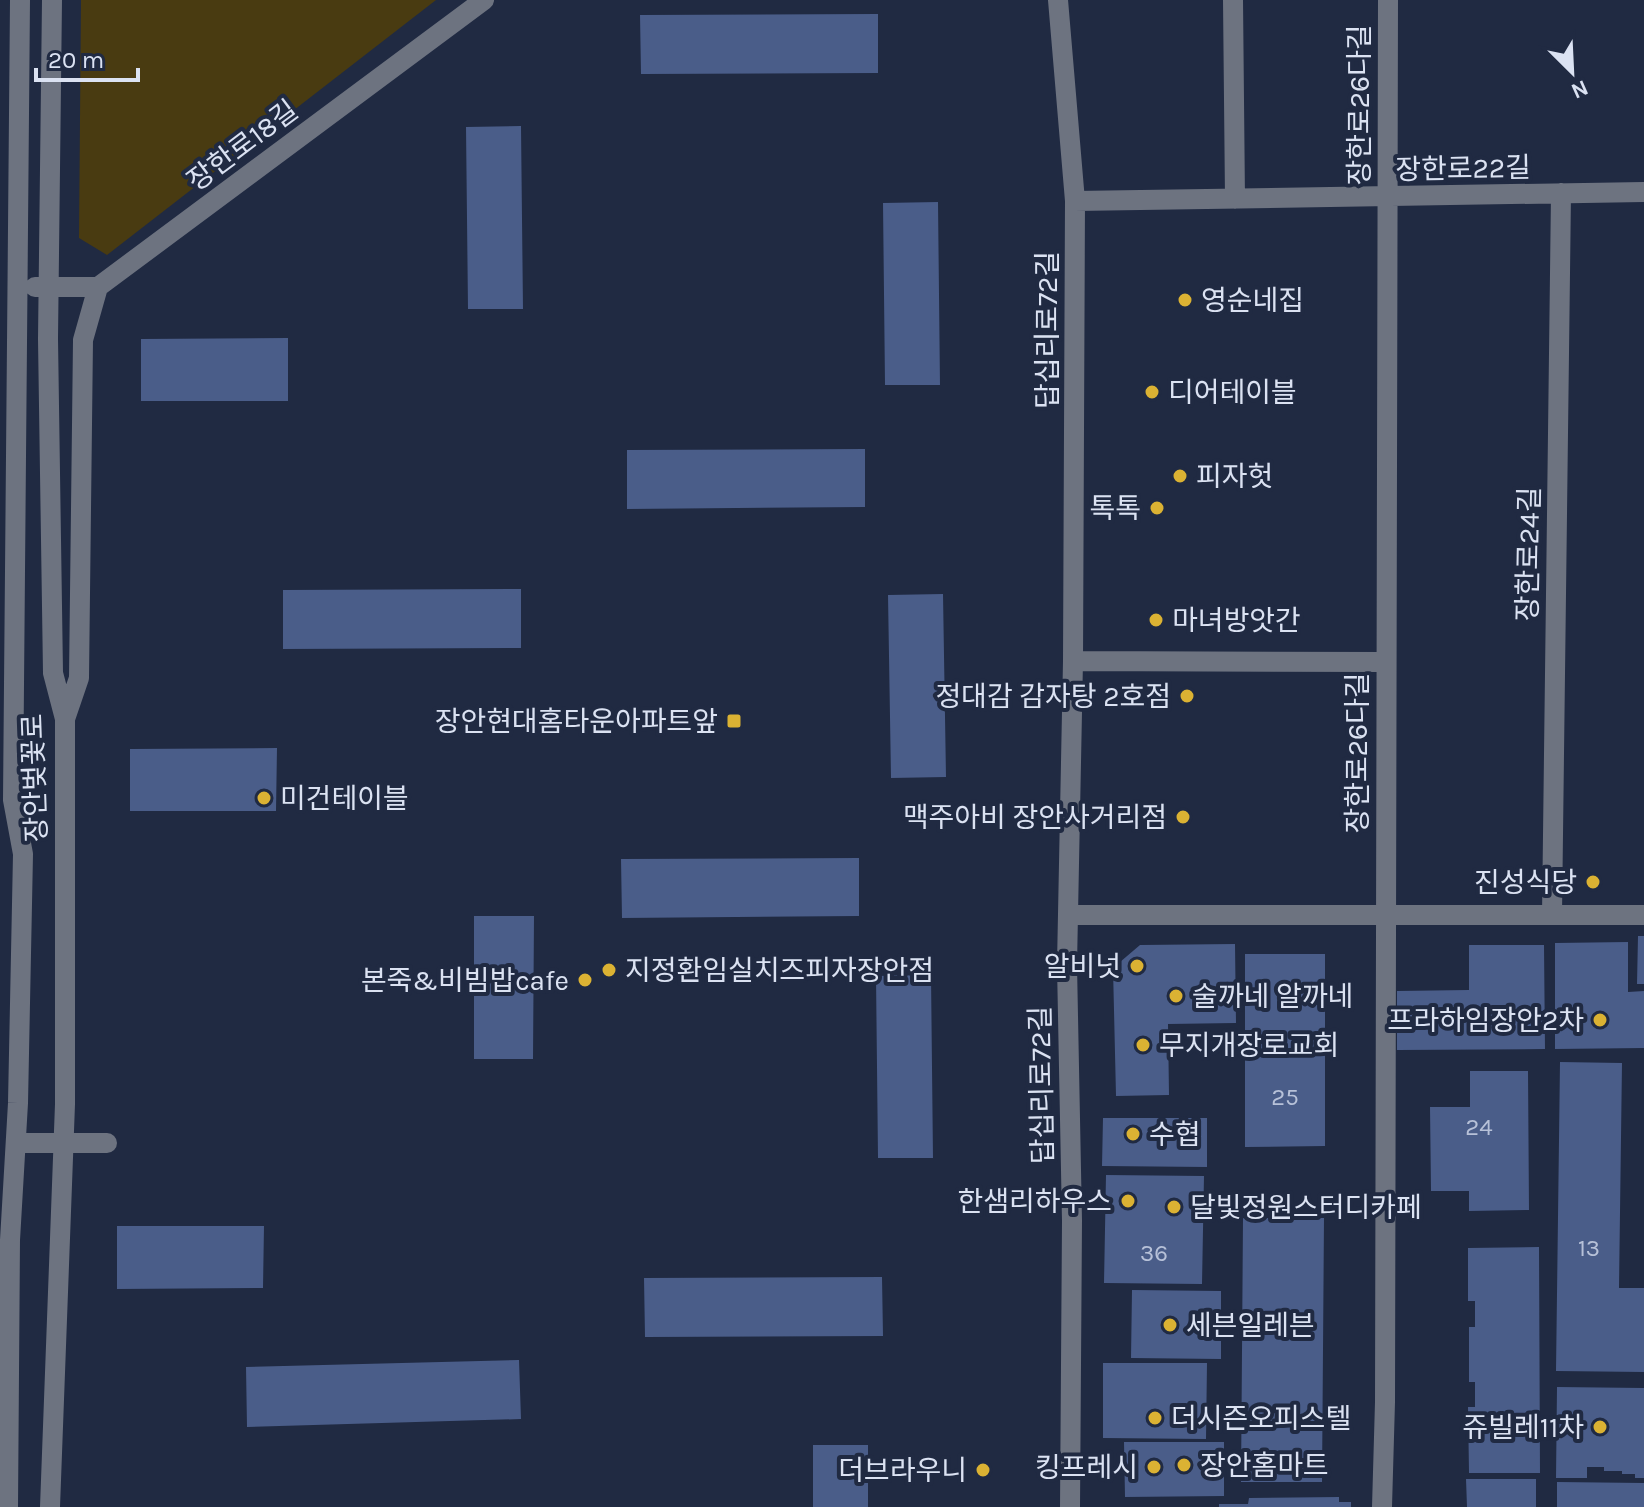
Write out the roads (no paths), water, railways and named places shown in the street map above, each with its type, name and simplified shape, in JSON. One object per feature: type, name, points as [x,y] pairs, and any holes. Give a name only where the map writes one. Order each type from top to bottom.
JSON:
[{"type":"street","name":"장안벚꽃로","points":[[8,1507],[10,1240],[16,1143],[23,854],[13,800],[20,0]]},
{"type":"street","name":"장안벚꽃로","points":[[50,1507],[64,1143],[65,719],[53,673],[49,287],[52,0]]},
{"type":"street","name":"장한로18길","points":[[98,287],[484,0]]},
{"type":"street","name":"답십리로72길","points":[[1058,0],[1075,201],[1068,1102],[1072,1252],[1070,1507]]},
{"type":"street","points":[[1233,0],[1235,199]]},
{"type":"street","name":"장한로26다길","points":[[1382,1507],[1385,1435],[1388,0]]},
{"type":"street","name":"장한로22길","points":[[1075,201],[1644,192]]},
{"type":"street","name":"장한로24길","points":[[1552,915],[1561,193]]},
{"type":"street","points":[[18,287],[98,287],[83,340],[79,678],[65,719]]},
{"type":"street","points":[[1073,661],[1385,662]]},
{"type":"street","points":[[1069,915],[1644,915]]},
{"type":"street","points":[[16,1143],[107,1143]]},
{"type":"place","name":"영순네집","points":[[1185,300]]},
{"type":"place","name":"디어테이블","points":[[1152,392]]},
{"type":"place","name":"피자헛","points":[[1180,476]]},
{"type":"place","name":"톡톡","points":[[1157,508]]},
{"type":"place","name":"마녀방앗간","points":[[1156,620]]},
{"type":"place","name":"정대감 감자탕 2호점","points":[[1187,696]]},
{"type":"place","name":"장안현대홈타운아파트앞","points":[[734,721]]},
{"type":"place","name":"미건테이블","points":[[264,798]]},
{"type":"place","name":"맥주아비 장안사거리점","points":[[1183,817]]},
{"type":"place","name":"진성식당","points":[[1593,882]]},
{"type":"place","name":"알비넛","points":[[1137,966]]},
{"type":"place","name":"지정환임실치즈피자장안점","points":[[609,970]]},
{"type":"place","name":"본죽&비빔밥cafe","points":[[585,980]]},
{"type":"place","name":"술까네 알까네","points":[[1176,996]]},
{"type":"place","name":"프라하임장안2차","points":[[1600,1020]]},
{"type":"place","name":"무지개장로교회","points":[[1143,1045]]},
{"type":"place","name":"수협","points":[[1133,1134]]},
{"type":"place","name":"한샘리하우스","points":[[1128,1201]]},
{"type":"place","name":"달빛정원스터디카페","points":[[1174,1207]]},
{"type":"place","name":"세븐일레븐","points":[[1170,1325]]},
{"type":"place","name":"더시즌오피스텔","points":[[1155,1418]]},
{"type":"place","name":"쥬빌레11차","points":[[1600,1427]]},
{"type":"place","name":"장안홈마트","points":[[1184,1465]]},
{"type":"place","name":"킹프레시","points":[[1154,1467]]},
{"type":"place","name":"더브라우니","points":[[983,1470]]}]
